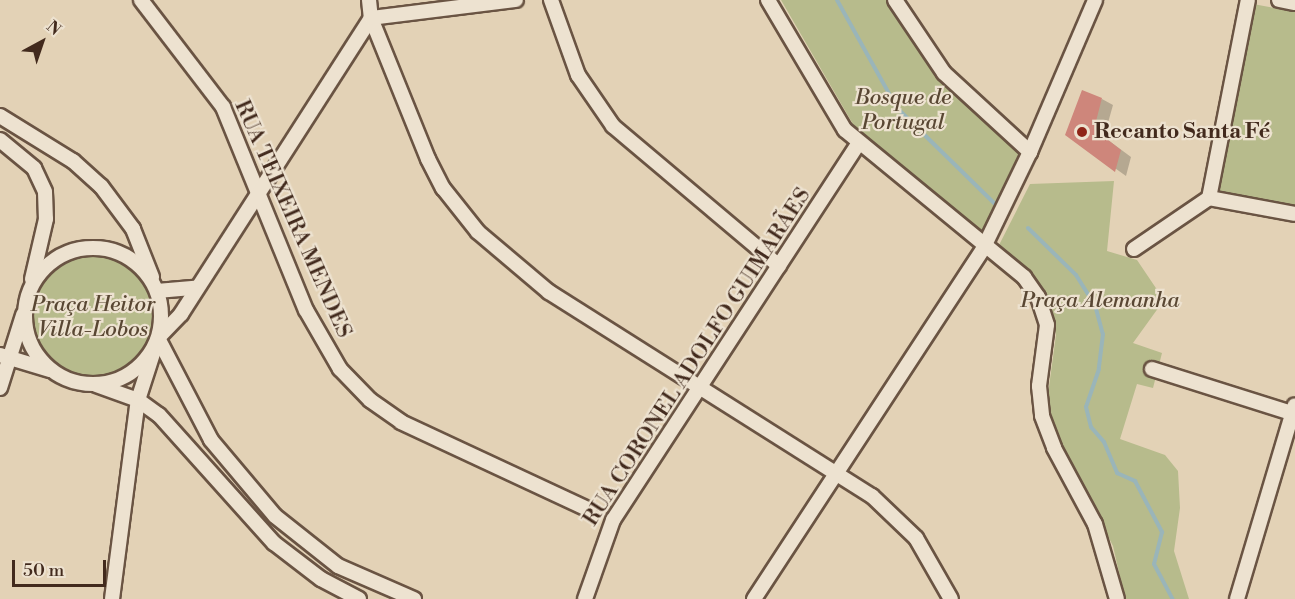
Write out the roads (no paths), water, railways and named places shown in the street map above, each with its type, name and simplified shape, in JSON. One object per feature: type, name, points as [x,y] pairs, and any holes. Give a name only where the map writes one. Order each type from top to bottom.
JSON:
[{"type":"street","name":"RUA TEIXEIRA MENDES","points":[[141,0],[223,107],[317,333],[354,386],[387,414],[418,431],[590,510]]},
{"type":"street","points":[[369,0],[371,18],[428,159],[448,195],[478,232],[549,292],[836,473],[886,508],[916,538],[951,599]]},
{"type":"street","points":[[371,18],[516,0]]},
{"type":"street","points":[[551,0],[578,75],[613,126],[779,266]]},
{"type":"street","points":[[768,0],[834,116],[858,144],[1024,277],[1044,310],[1047,338],[1039,386],[1042,416],[1054,448],[1095,525],[1117,599]]},
{"type":"street","points":[[895,0],[944,73],[1030,152]]},
{"type":"street","points":[[754,599],[984,247],[1030,152],[1095,0]]},
{"type":"street","points":[[1134,249],[1209,198],[1248,0]]},
{"type":"street","points":[[1279,0],[1295,3]]},
{"type":"street","points":[[94,385],[115,381],[134,372],[148,357],[158,338],[181,314],[195,288],[371,18]]},
{"type":"street","points":[[0,116],[73,161],[101,186],[136,234],[156,288],[162,315],[158,338],[138,400],[112,599]]},
{"type":"street","points":[[0,140],[34,168],[45,192],[44,232],[25,308],[5,357],[0,388]]},
{"type":"street","name":"RUA CORONEL ADOLFO GUIMARÃES","points":[[585,599],[610,525],[858,144]]},
{"type":"street","points":[[1209,198],[1295,214]]},
{"type":"street","points":[[30,290],[41,271],[58,257],[79,249],[101,248],[122,254],[141,267],[156,288]]},
{"type":"street","points":[[156,288],[195,288]]},
{"type":"street","points":[[25,308],[26,331],[35,352],[51,370]]},
{"type":"street","points":[[158,338],[211,440],[275,516],[339,566],[414,599]]},
{"type":"street","points":[[5,357],[51,370],[71,381],[94,385],[138,400],[188,445],[274,543],[321,579],[359,599]]},
{"type":"street","points":[[1152,369],[1294,411],[1237,599]]},
{"type":"waterway","points":[[837,0],[897,108],[996,205]]},
{"type":"waterway","points":[[1028,228],[1076,275],[1095,305],[1103,334],[1099,369],[1086,407],[1091,427],[1104,442],[1117,473],[1135,481],[1162,532],[1154,564],[1173,599]]},
{"type":"place","name":"Recanto Santa Fé","points":[[1082,132]]},
{"type":"park label","name":"Bosque de Portugal","points":[[903,110]]},
{"type":"park label","name":"Praça Alemanha","points":[[1100,301]]},
{"type":"park label","name":"Praça Heitor Villa-Lobos","points":[[93,316]]}]
